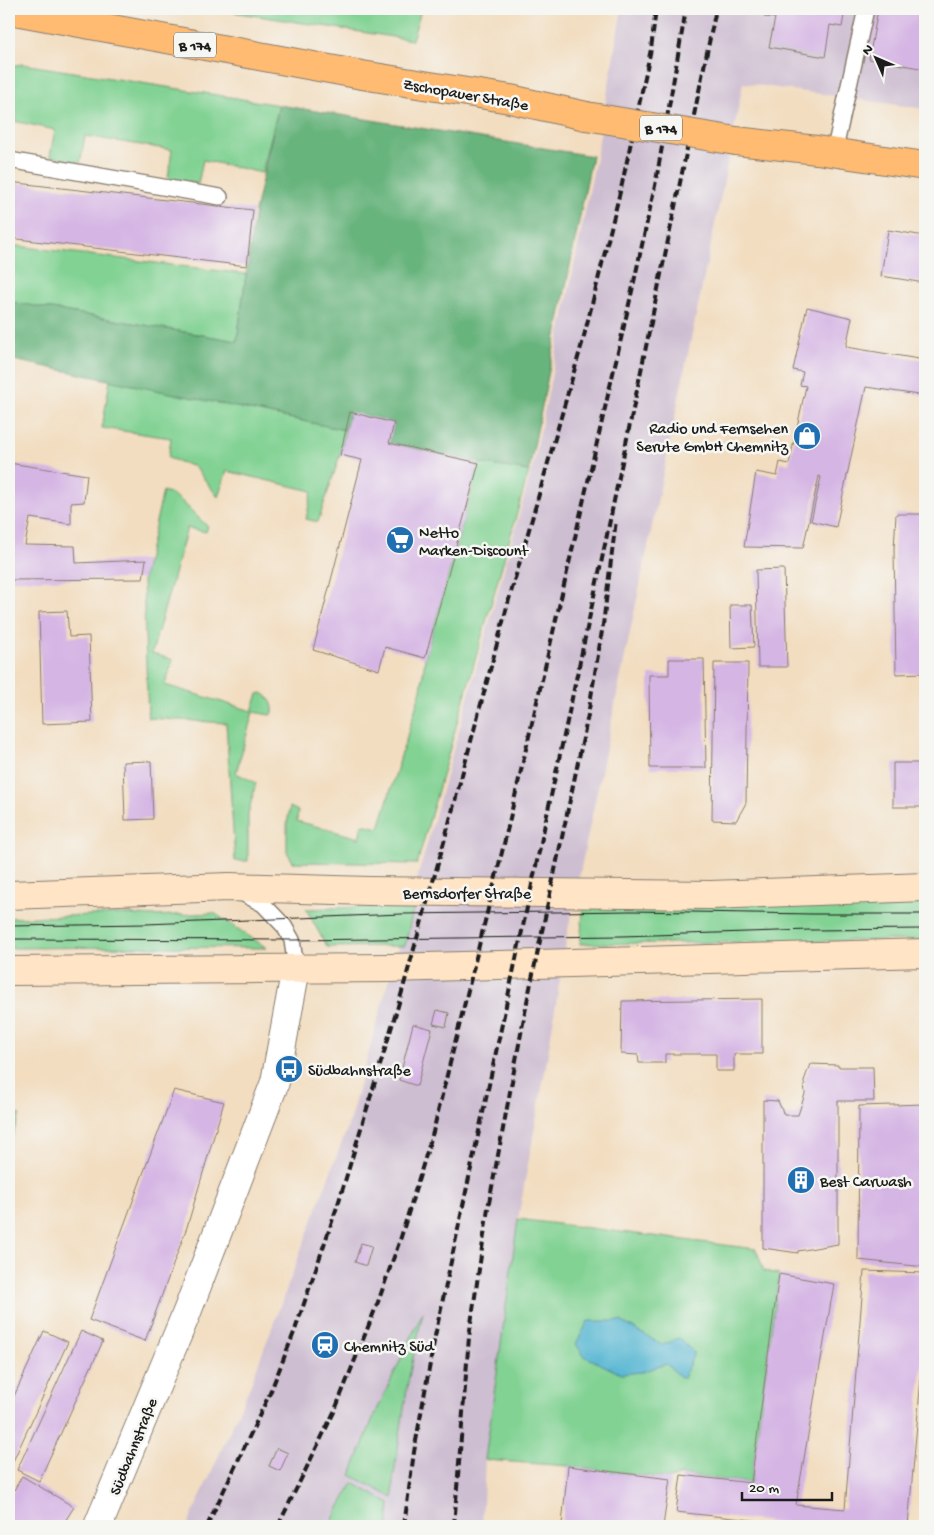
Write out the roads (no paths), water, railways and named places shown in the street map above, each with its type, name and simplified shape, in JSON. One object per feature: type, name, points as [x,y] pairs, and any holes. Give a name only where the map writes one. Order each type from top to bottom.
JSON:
[{"type":"main road","name":"Zschopauer Straße","points":[[9,10],[362,75],[510,99],[586,116],[736,141],[925,166]]},
{"type":"street","name":"Bernsdorfer Straße","points":[[9,895],[230,887],[378,891],[711,895],[925,887]]},
{"type":"street","points":[[9,972],[439,967],[925,953]]},
{"type":"street","name":"Südbahnstraße","points":[[98,1526],[187,1312],[275,1082],[296,968]]},
{"type":"lane","points":[[834,153],[866,9]]},
{"type":"lane","points":[[15,157],[120,174],[226,195]]},
{"type":"lane","points":[[230,887],[263,904],[284,926],[292,940],[296,968]]},
{"type":"water","points":[[588,1321],[621,1321],[662,1345],[679,1338],[694,1353],[683,1379],[666,1364],[642,1372],[621,1374],[584,1356],[576,1344]]},
{"type":"tram line","points":[[9,926],[146,924],[402,914],[631,911],[925,914]]},
{"type":"tram line","points":[[9,939],[292,940],[622,936],[810,930],[925,929]]},
{"type":"railway","points":[[207,1526],[270,1393],[295,1330],[339,1201],[398,1006],[508,603],[583,340],[622,184],[651,49],[656,9]]},
{"type":"railway","points":[[278,1526],[335,1410],[378,1302],[401,1237],[433,1132],[504,844],[630,300],[656,181],[686,9]]},
{"type":"railway","points":[[404,1526],[414,1452],[435,1336],[603,554],[716,9]]},
{"type":"railway","points":[[454,1526],[469,1337],[488,1208],[527,1002],[588,715],[603,625],[616,520]]},
{"type":"place","name":"Radio und Fernsehen Serute GmbH Chemnitz","points":[[807,436]]},
{"type":"place","name":"Netto Marken-Discount","points":[[400,540]]},
{"type":"place","name":"Südbahnstraße","points":[[289,1069]]},
{"type":"place","name":"Best Carwash","points":[[801,1180]]},
{"type":"place","name":"Chemnitz Süd","points":[[325,1345]]}]
